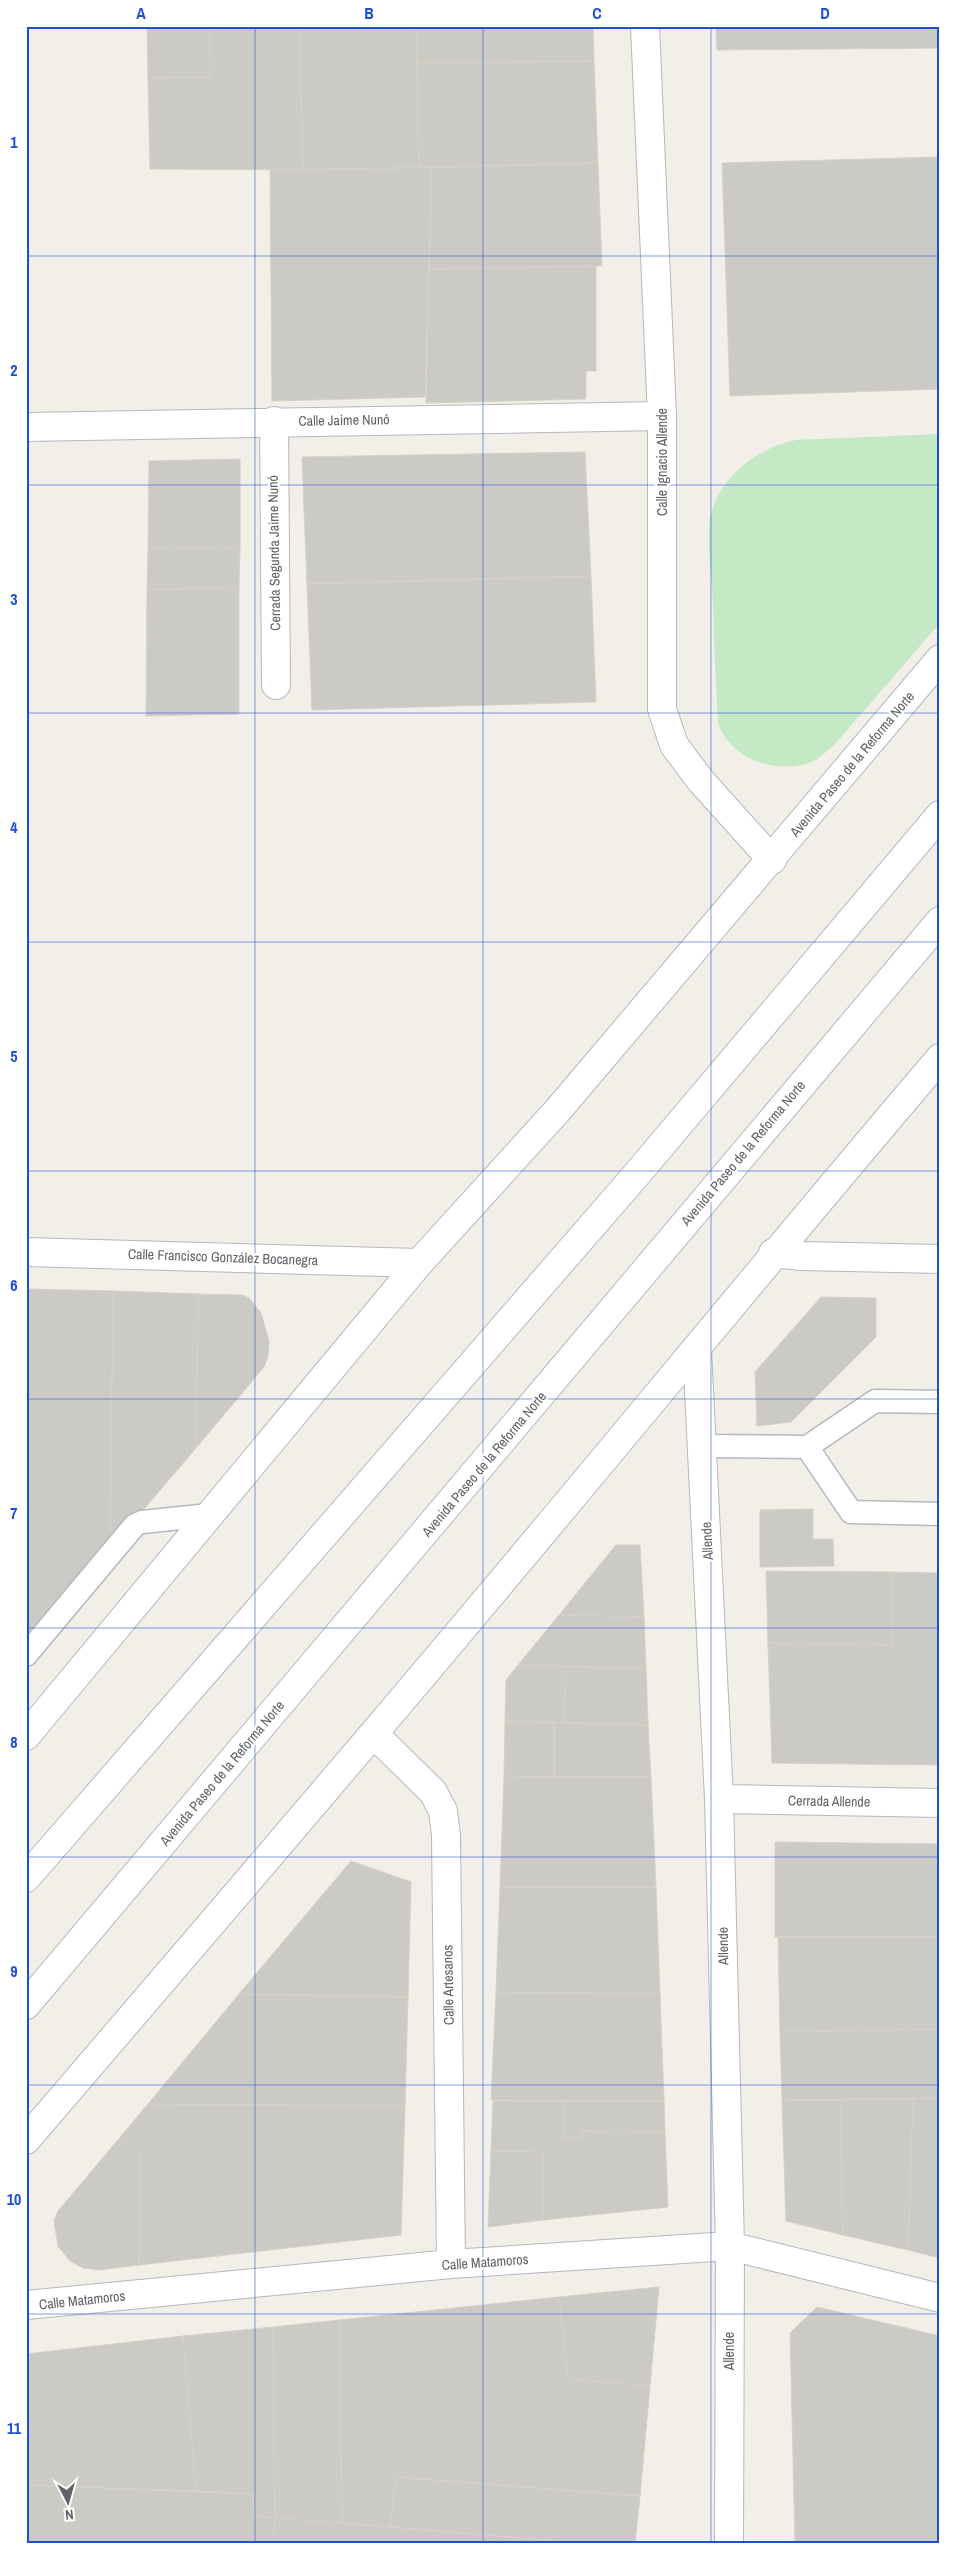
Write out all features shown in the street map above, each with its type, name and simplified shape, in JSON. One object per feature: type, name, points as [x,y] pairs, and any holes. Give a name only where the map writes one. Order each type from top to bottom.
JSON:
[{"type":"street","name":"Calle Ignacio Allende","points":[[645,26],[662,416],[662,709],[674,745],[701,781],[772,860]]},
{"type":"street","name":"Calle Jaime Nunó","points":[[26,426],[662,416]]},
{"type":"street","name":"Cerrada Segunda Jaime Nunó","points":[[274,421],[276,685]]},
{"type":"street","name":"Avenida Paseo de la Reforma Norte","points":[[26,1736],[419,1263],[558,1110],[940,660]]},
{"type":"street","points":[[26,1878],[637,1174],[940,815]]},
{"type":"street","name":"Avenida Paseo de la Reforma Norte","points":[[26,2005],[940,921]]},
{"type":"street","points":[[26,2140],[374,1734],[697,1349],[774,1253],[940,1058]]},
{"type":"street","name":"Calle Francisco González Bocanegra","points":[[26,1252],[419,1263]]},
{"type":"street","points":[[774,1253],[802,1256],[940,1259]]},
{"type":"street","name":"Allende","points":[[697,1349],[719,1799],[730,2246],[728,2544]]},
{"type":"street","name":"Calle Artesanos","points":[[374,1734],[433,1792],[443,1811],[446,1835],[451,2264]]},
{"type":"street","name":"Cerrada Allende","points":[[719,1799],[940,1803]]},
{"type":"street","name":"Calle Matamoros","points":[[26,2305],[451,2264],[730,2246],[940,2298]]},
{"type":"lane","points":[[703,1446],[807,1446],[875,1401],[940,1402]]},
{"type":"lane","points":[[807,1446],[851,1512],[940,1514]]},
{"type":"lane","points":[[26,1655],[135,1525],[142,1522],[210,1515]]},
{"type":"green space","points":[[940,434],[940,623],[835,744],[818,758],[806,764],[780,766],[766,764],[742,754],[724,735],[718,723],[709,529],[712,512],[718,497],[738,470],[765,451],[781,444],[796,440]]},
{"type":"building","points":[[147,26],[209,26],[211,77],[148,78]]},
{"type":"building","points":[[209,26],[299,26],[303,170],[150,169],[148,78],[211,77]]},
{"type":"building","points":[[299,26],[416,26],[419,168],[303,170]]},
{"type":"building","points":[[416,26],[593,26],[594,61],[417,63]]},
{"type":"building","points":[[716,26],[940,26],[940,48],[717,50]]},
{"type":"building","points":[[594,61],[598,163],[419,168],[417,63]]},
{"type":"building","points":[[940,157],[940,389],[730,396],[722,163]]},
{"type":"building","points":[[598,163],[602,266],[429,269],[432,167]]},
{"type":"building","points":[[432,167],[425,397],[272,401],[270,170]]},
{"type":"building","points":[[596,266],[596,371],[586,371],[586,399],[426,403],[429,269]]},
{"type":"building","points":[[585,452],[591,576],[307,584],[302,457]]},
{"type":"building","points":[[240,459],[240,547],[148,549],[149,461]]},
{"type":"building","points":[[240,547],[239,587],[147,590],[148,549]]},
{"type":"building","points":[[591,576],[596,702],[312,710],[307,584]]},
{"type":"building","points":[[239,587],[239,714],[146,716],[147,590]]},
{"type":"building","points":[[26,1289],[113,1291],[110,1549],[26,1647]]},
{"type":"building","points":[[113,1291],[198,1294],[196,1448],[110,1549]]},
{"type":"building","points":[[198,1294],[242,1295],[249,1298],[261,1313],[269,1341],[268,1357],[264,1367],[196,1448]]},
{"type":"building","points":[[821,1297],[876,1298],[876,1337],[791,1422],[757,1426],[755,1372]]},
{"type":"building","points":[[813,1509],[813,1539],[833,1539],[834,1566],[760,1567],[760,1510]]},
{"type":"building","points":[[616,1545],[640,1545],[644,1617],[559,1615]]},
{"type":"building","points":[[766,1571],[893,1572],[892,1645],[768,1643]]},
{"type":"building","points":[[893,1572],[940,1573],[940,1765],[772,1763],[768,1643],[892,1645]]},
{"type":"building","points":[[559,1615],[644,1617],[646,1669],[518,1665]]},
{"type":"building","points":[[518,1665],[566,1666],[564,1723],[505,1721],[506,1680]]},
{"type":"building","points":[[566,1666],[646,1669],[648,1725],[564,1723]]},
{"type":"building","points":[[505,1721],[554,1722],[554,1777],[504,1776]]},
{"type":"building","points":[[554,1722],[648,1725],[651,1777],[554,1777]]},
{"type":"building","points":[[504,1776],[651,1777],[656,1887],[500,1887]]},
{"type":"building","points":[[775,1842],[940,1844],[940,1937],[775,1937]]},
{"type":"building","points":[[351,1861],[411,1882],[408,1997],[239,1994]]},
{"type":"building","points":[[500,1887],[656,1887],[660,1994],[496,1992]]},
{"type":"building","points":[[778,1936],[940,1937],[940,2029],[780,2032]]},
{"type":"building","points":[[496,1992],[660,1994],[664,2101],[491,2100]]},
{"type":"building","points":[[239,1994],[408,1997],[405,2106],[148,2104]]},
{"type":"building","points":[[940,2029],[940,2098],[782,2100],[780,2032]]},
{"type":"building","points":[[940,2098],[940,2258],[908,2250],[913,2099]]},
{"type":"building","points":[[913,2099],[908,2250],[843,2235],[840,2100]]},
{"type":"building","points":[[782,2100],[840,2100],[843,2235],[786,2221]]},
{"type":"building","points":[[493,2101],[565,2101],[563,2138],[581,2137],[581,2131],[665,2132],[668,2207],[543,2220],[543,2152],[491,2151]]},
{"type":"building","points":[[565,2101],[664,2101],[665,2132],[581,2131],[581,2137],[563,2138]]},
{"type":"building","points":[[148,2104],[405,2106],[401,2235],[139,2265],[140,2151],[122,2135]]},
{"type":"building","points":[[122,2135],[140,2151],[139,2265],[99,2270],[83,2268],[70,2261],[58,2246],[54,2221],[58,2211]]},
{"type":"building","points":[[491,2151],[543,2152],[543,2220],[488,2227]]},
{"type":"building","points":[[659,2287],[650,2386],[568,2379],[559,2297]]},
{"type":"building","points":[[559,2297],[568,2379],[650,2386],[640,2496],[396,2477],[390,2527],[342,2523],[339,2320]]},
{"type":"building","points":[[817,2307],[940,2336],[940,2544],[795,2544],[790,2333]]},
{"type":"building","points":[[339,2320],[342,2523],[275,2518],[273,2327]]},
{"type":"building","points":[[273,2327],[275,2518],[254,2516],[253,2494],[196,2491],[183,2336]]},
{"type":"building","points":[[183,2336],[196,2491],[26,2485],[26,2354]]},
{"type":"building","points":[[396,2477],[640,2496],[635,2544],[593,2544],[390,2527]]},
{"type":"building","points":[[26,2485],[253,2494],[254,2516],[275,2518],[273,2544],[26,2544]]},
{"type":"building","points":[[275,2518],[342,2523],[593,2544],[273,2544]]}]
